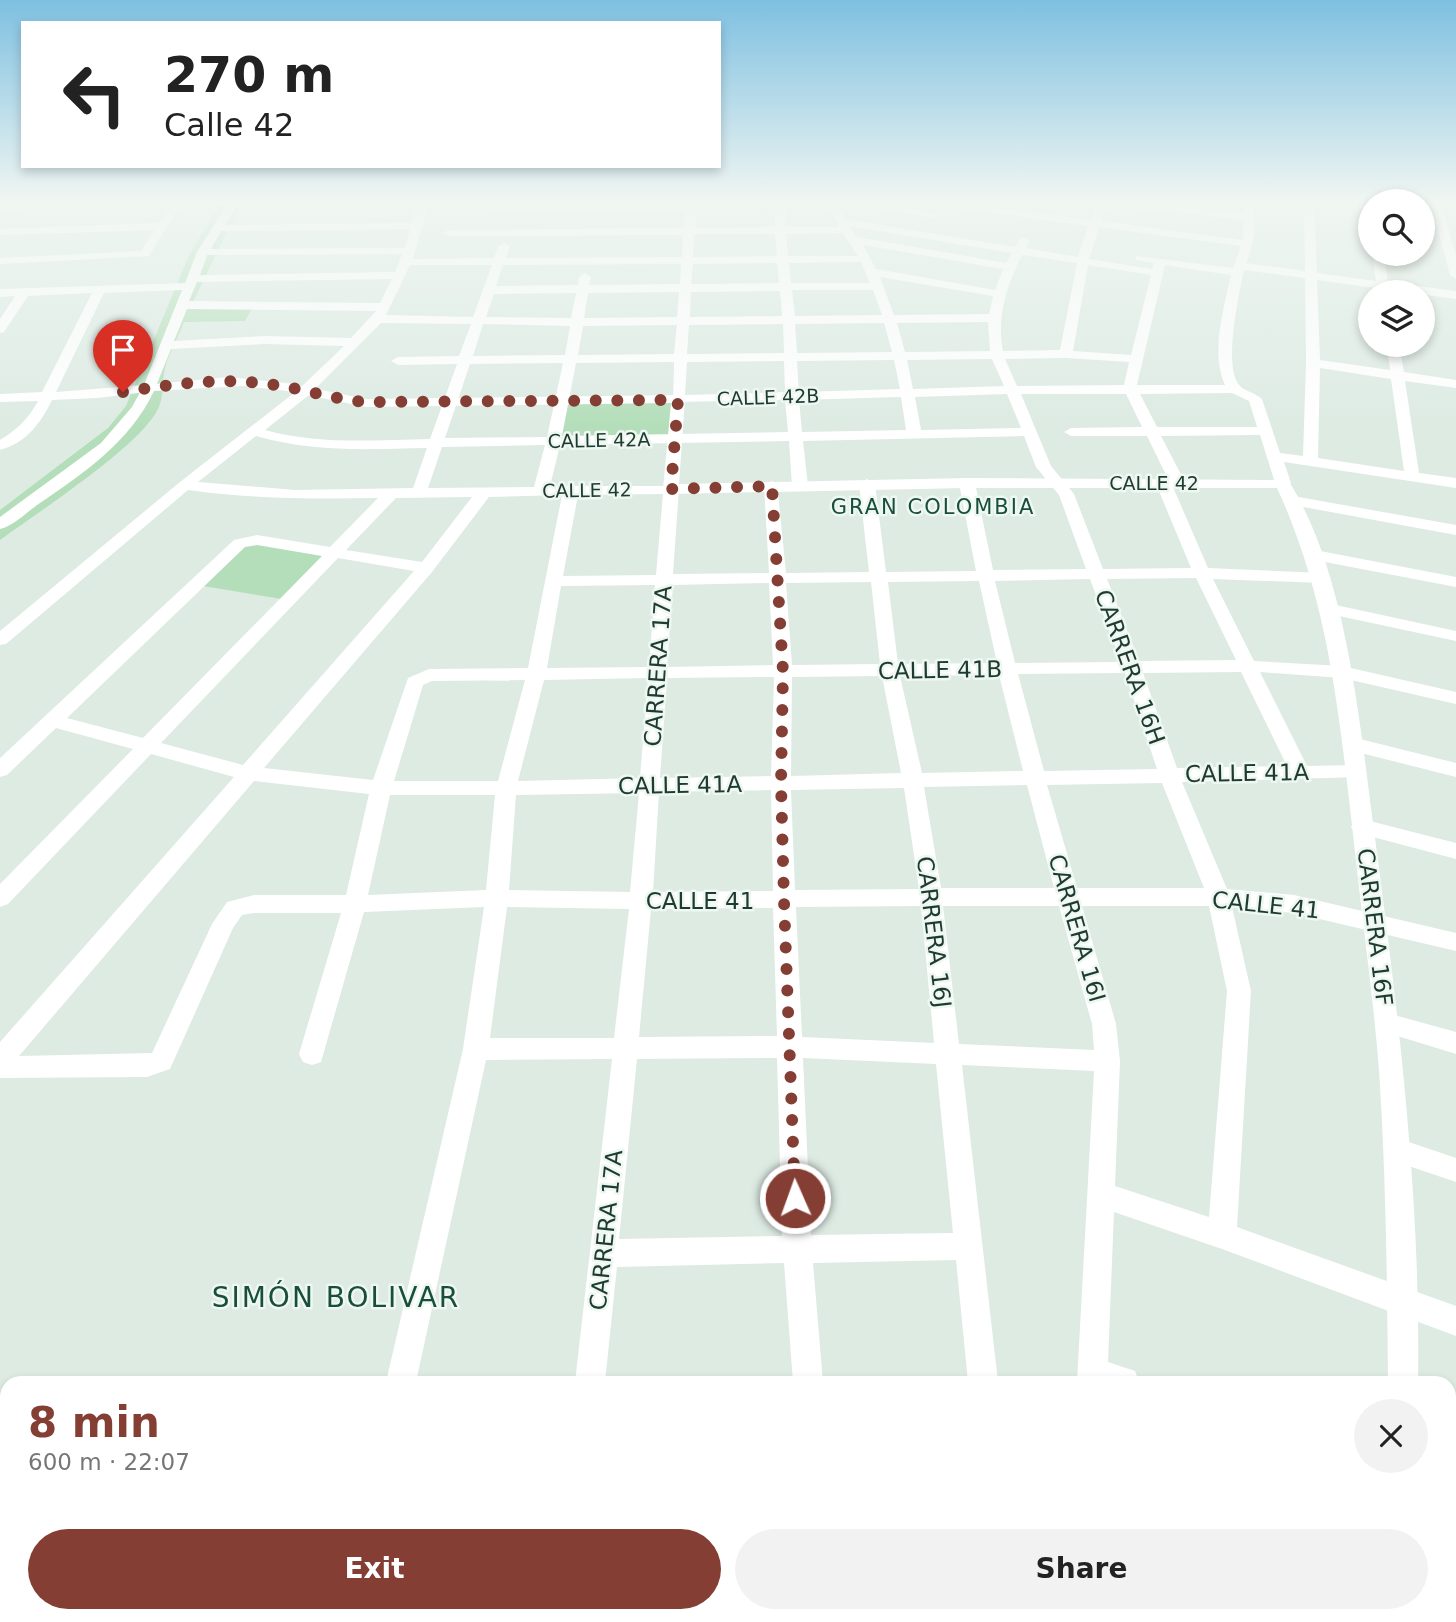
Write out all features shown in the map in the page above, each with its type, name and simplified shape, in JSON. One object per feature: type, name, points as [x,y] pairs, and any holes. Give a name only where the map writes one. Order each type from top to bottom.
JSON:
[{"type":"street","points":[[0,524],[115,438],[142,407],[193,276]]},
{"type":"street","points":[[0,293],[190,282],[379,276]]},
{"type":"street","points":[[0,640],[186,485],[304,392],[378,319],[400,276]]},
{"type":"street","points":[[419,492],[494,276]]},
{"type":"street","points":[[541,491],[563,401],[586,276]]},
{"type":"street","name":"CARRERA 17A","points":[[591,1376],[642,901],[687,276]]},
{"type":"street","points":[[784,276],[792,356],[794,437],[800,486]]},
{"type":"street","points":[[873,276],[902,357],[914,434]]},
{"type":"street","points":[[889,276],[939,301],[992,318]]},
{"type":"street","name":"CARRERA 16H","points":[[1006,276],[992,318],[992,335],[997,354],[1044,467],[1066,494],[1132,667],[1169,775],[1219,897],[1239,991],[1222,1236]]},
{"type":"street","points":[[1066,354],[1081,276]]},
{"type":"street","points":[[1157,276],[1130,388],[1171,484],[1202,573],[1299,771]]},
{"type":"street","points":[[1234,389],[1227,374],[1227,322],[1237,276]]},
{"type":"street","points":[[1310,460],[1313,363],[1311,276]]},
{"type":"street","points":[[1315,276],[1358,284]]},
{"type":"street","points":[[489,290],[878,286]]},
{"type":"street","points":[[0,446],[21,434],[35,420],[100,289]]},
{"type":"street","points":[[0,329],[24,292]]},
{"type":"street","points":[[1435,293],[1456,295]]},
{"type":"street","points":[[378,319],[476,323],[890,319],[939,301],[1000,294]]},
{"type":"street","points":[[181,305],[385,307]]},
{"type":"street","points":[[164,345],[265,340],[356,342]]},
{"type":"street","points":[[398,361],[997,354],[1066,354],[1136,359]]},
{"type":"street","points":[[1395,357],[1412,476]]},
{"type":"street","points":[[1313,363],[1456,384]]},
{"type":"street","name":"CALLE 42B","points":[[0,398],[45,397],[232,381],[277,385],[366,402],[678,400],[1012,390],[1234,389]]},
{"type":"street","name":"CARRERA 16F","points":[[1234,389],[1255,399],[1272,456],[1315,555],[1331,609],[1342,672],[1387,1023],[1397,1150],[1403,1376]]},
{"type":"street","name":"CALLE 42A","points":[[254,430],[310,445],[1029,432]]},
{"type":"street","points":[[1071,432],[1266,431]]},
{"type":"street","points":[[1272,456],[1456,483]]},
{"type":"street","name":"CALLE 42","points":[[186,485],[235,492],[295,495],[967,483],[1171,484],[1288,492]]},
{"type":"street","name":"CARRERA 16I","points":[[967,483],[984,576],[1035,778],[1104,1024],[1107,1061],[1093,1376]]},
{"type":"street","name":"CARRERA 16J","points":[[867,484],[890,671],[913,780],[931,897],[982,1376]]},
{"type":"street","points":[[772,486],[783,672],[781,783],[797,1249],[808,1376]]},
{"type":"street","points":[[0,1060],[426,568],[485,491]]},
{"type":"street","points":[[402,1376],[475,1049],[497,898],[506,788],[536,675],[571,491]]},
{"type":"street","points":[[1288,492],[1456,530]]},
{"type":"street","points":[[0,898],[391,494]]},
{"type":"street","points":[[0,770],[55,721],[240,543],[248,541],[335,552],[426,568]]},
{"type":"street","points":[[1315,555],[1456,582]]},
{"type":"street","points":[[553,582],[1095,573],[1202,573],[1323,578]]},
{"type":"street","points":[[1331,609],[1456,636]]},
{"type":"street","name":"CALLE 41B","points":[[381,788],[415,682],[429,675],[1249,666],[1342,672],[1456,698]]},
{"type":"street","name":"CALLE 41A","points":[[55,721],[246,773],[381,788],[1355,772]]},
{"type":"street","points":[[1352,744],[1456,770]]},
{"type":"street","points":[[312,1054],[355,904],[381,788]]},
{"type":"street","points":[[1362,827],[1456,851]]},
{"type":"street","name":"CALLE 41","points":[[0,1067],[148,1066],[161,1061],[223,925],[236,908],[254,904],[355,904],[497,898],[784,901],[931,897],[1219,897],[1294,904],[1456,942]]},
{"type":"street","points":[[1387,1023],[1456,1043]]},
{"type":"street","points":[[475,1049],[789,1047],[1107,1061]]},
{"type":"street","points":[[1397,1150],[1456,1170]]},
{"type":"street","points":[[1100,1195],[1456,1321]]},
{"type":"street","points":[[605,1254],[969,1246]]},
{"type":"green space","points":[[181,276],[206,276],[192,304],[254,305],[245,321],[184,322],[165,367],[160,404],[148,424],[110,460],[0,540],[0,510],[108,428],[126,406]]},
{"type":"green space","points":[[678,399],[675,439],[554,441],[563,401]]},
{"type":"green space","points":[[240,543],[335,552],[288,600],[197,585]]},
{"type":"district","name":"GRAN COLOMBIA","points":[[933,507]]},
{"type":"district","name":"SIMÓN BOLIVAR","points":[[336,1297]]},
{"type":"route","points":[[123,392],[197,382],[232,381],[258,382],[323,397],[366,402],[678,400],[671,489],[772,486],[783,672],[781,783],[795,1198]]}]
